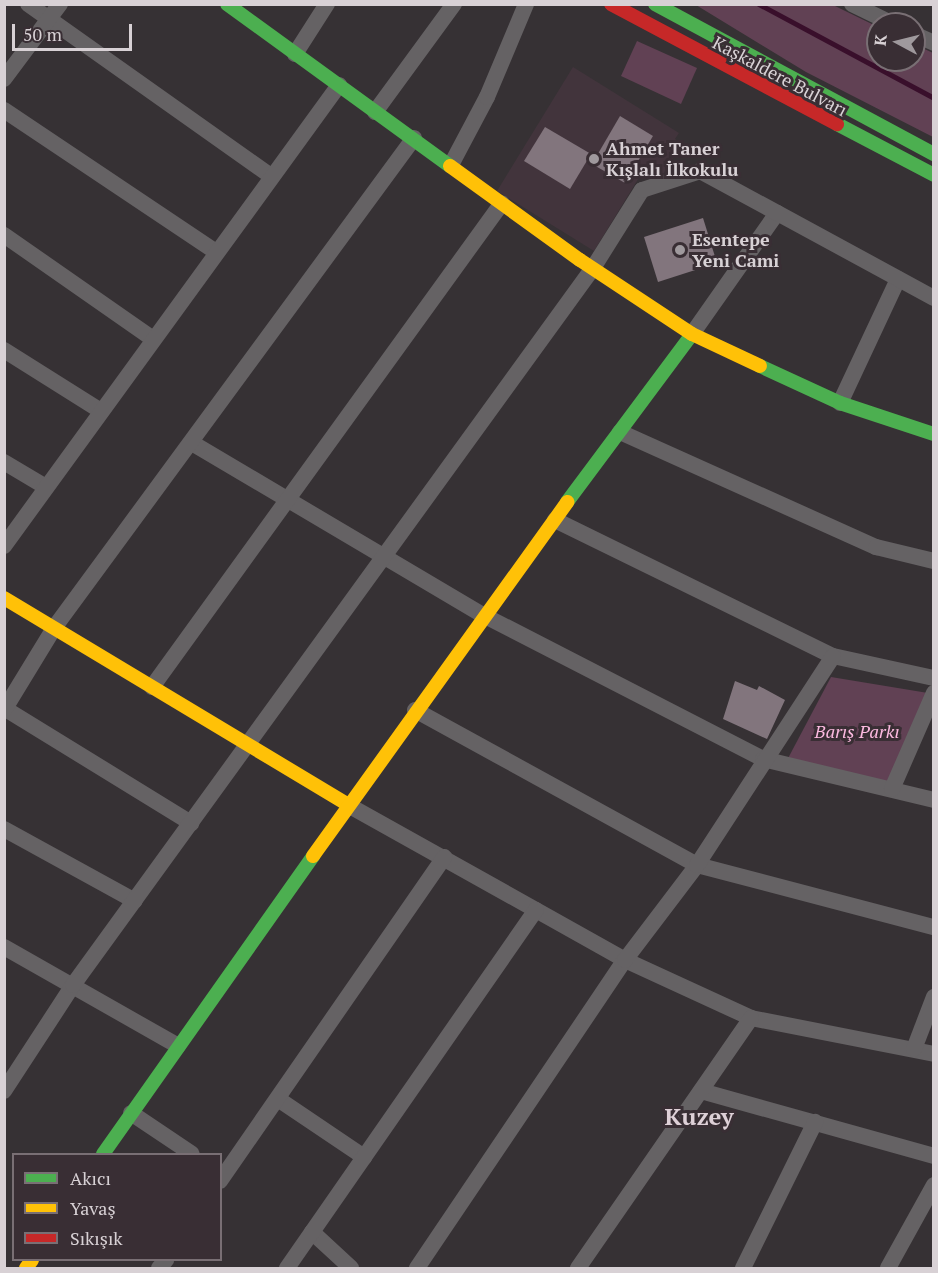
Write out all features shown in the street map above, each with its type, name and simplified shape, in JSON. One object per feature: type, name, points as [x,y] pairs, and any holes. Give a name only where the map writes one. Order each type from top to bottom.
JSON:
[{"type":"street","points":[[28,4],[55,11],[271,176]]},
{"type":"street","points":[[227,4],[375,112],[452,164],[593,268],[692,334],[840,403],[933,434]]},
{"type":"street","points":[[296,54],[327,4]]},
{"type":"street","points":[[375,112],[454,4]]},
{"type":"street","points":[[452,164],[487,98],[526,4]]},
{"type":"street","name":"Kaşkaldere Bulvarı","points":[[611,4],[933,175]]},
{"type":"street","name":"Kaşkaldere Bulvarı","points":[[655,4],[933,154]]},
{"type":"street","points":[[852,4],[868,12]]},
{"type":"street","points":[[4,79],[55,11]]},
{"type":"street","points":[[4,546],[271,176],[339,86]]},
{"type":"street","points":[[4,110],[216,252]]},
{"type":"street","points":[[191,823],[5,709],[54,628],[414,138]]},
{"type":"street","points":[[4,1091],[74,985],[593,268],[642,190],[700,171],[933,298]]},
{"type":"street","points":[[152,687],[502,203]]},
{"type":"street","points":[[104,1153],[177,1046],[415,710],[692,334],[777,213]]},
{"type":"street","points":[[4,235],[153,339]]},
{"type":"street","points":[[840,403],[898,279]]},
{"type":"street","points":[[4,350],[101,411]]},
{"type":"street","points":[[620,432],[876,547],[933,561]]},
{"type":"street","points":[[192,443],[483,615],[764,759],[933,800]]},
{"type":"street","points":[[4,462],[46,487]]},
{"type":"street","points":[[555,520],[832,656],[933,678]]},
{"type":"street","points":[[4,598],[348,805],[625,960],[751,1018],[914,1048],[933,1054]]},
{"type":"street","points":[[417,1269],[625,960],[697,865],[832,656]]},
{"type":"street","points":[[892,789],[933,693]]},
{"type":"street","points":[[415,710],[697,865],[933,927]]},
{"type":"street","points":[[4,830],[135,901]]},
{"type":"street","points":[[222,1177],[444,857]]},
{"type":"street","points":[[286,1269],[536,910]]},
{"type":"street","points":[[4,947],[177,1046]]},
{"type":"street","points":[[914,1048],[933,997]]},
{"type":"street","points":[[578,1269],[751,1018]]},
{"type":"street","points":[[4,1059],[20,1067]]},
{"type":"street","points":[[701,1091],[933,1156]]},
{"type":"street","points":[[278,1098],[364,1157]]},
{"type":"street","points":[[131,1113],[189,1153]]},
{"type":"street","points":[[743,1269],[815,1122]]},
{"type":"street","points":[[888,1269],[933,1185]]},
{"type":"street","points":[[312,1232],[351,1269]]},
{"type":"shaded area","name":"Ahmet Taner Kışlalı İlkokulu","points":[[573,67],[679,133],[675,139],[682,143],[662,176],[651,179],[640,176],[594,251],[497,191]]},
{"type":"green space","points":[[696,5],[833,5],[866,21],[866,72],[926,72],[926,50],[933,53],[933,137],[806,72]]},
{"type":"green space","points":[[637,41],[697,68],[681,104],[621,76]]},
{"type":"green space","name":"Barış Parkı","points":[[831,677],[928,693],[885,788],[785,764]]},
{"type":"building","points":[[620,116],[653,136],[625,183],[592,164]]},
{"type":"building","points":[[545,127],[591,154],[570,189],[524,161]]},
{"type":"building","name":"Esentepe Yeni Cami","points":[[703,218],[717,263],[658,282],[644,237]]},
{"type":"building","points":[[735,681],[757,690],[759,686],[785,700],[767,739],[723,719]]},
{"type":"waterway","points":[[759,4],[934,98]]},
{"type":"traffic: fast","points":[[227,4],[450,166]]},
{"type":"traffic: fast","points":[[655,4],[934,154]]},
{"type":"traffic: fast","points":[[837,124],[934,175]]},
{"type":"traffic: fast","points":[[567,502],[692,334]]},
{"type":"traffic: fast","points":[[760,366],[840,403],[934,434]]},
{"type":"traffic: fast","points":[[104,1153],[313,856]]},
{"type":"traffic: slow","points":[[450,166],[580,260],[692,334],[760,366]]},
{"type":"traffic: slow","points":[[313,856],[567,502]]},
{"type":"traffic: slow","points":[[4,598],[348,805]]},
{"type":"traffic: slow","points":[[26,1268],[31,1261]]},
{"type":"traffic: jam","points":[[611,4],[837,124]]},
{"type":"place","name":"Ahmet Taner Kışlalı İlkokulu","points":[[594,159]]},
{"type":"place","name":"Esentepe Yeni Cami","points":[[680,250]]},
{"type":"district","name":"Kuzey","points":[[699,1117]]}]
